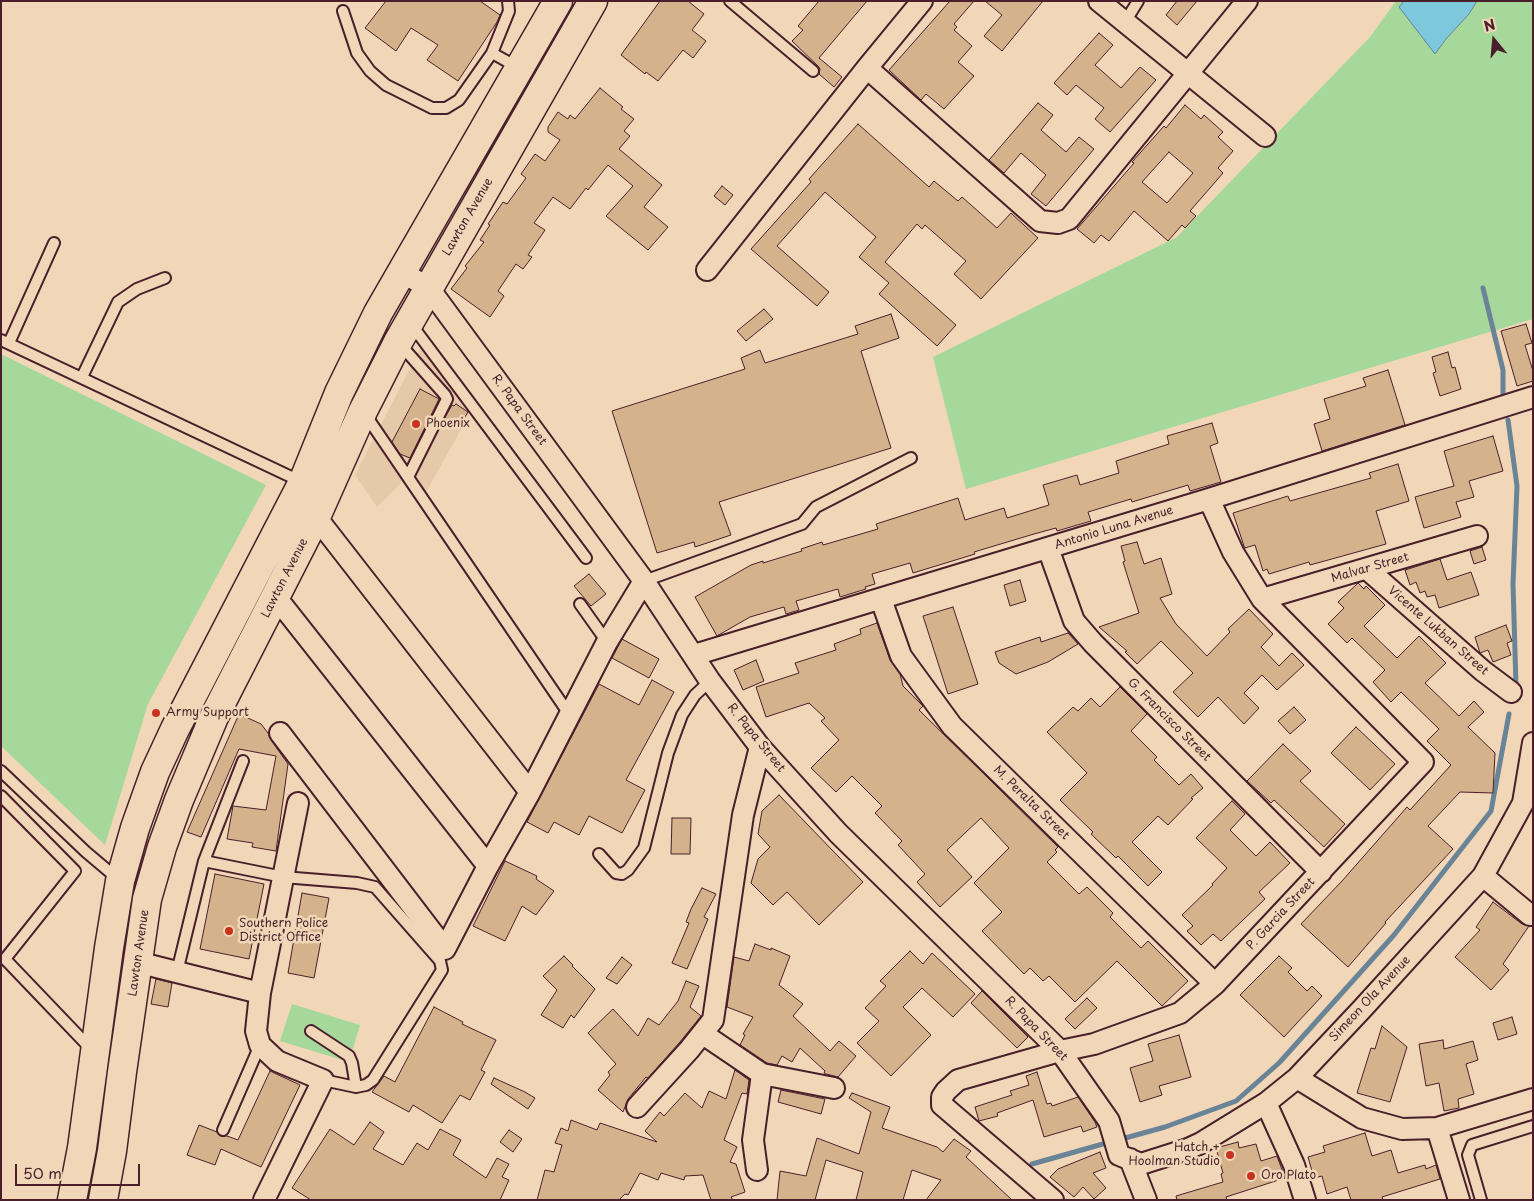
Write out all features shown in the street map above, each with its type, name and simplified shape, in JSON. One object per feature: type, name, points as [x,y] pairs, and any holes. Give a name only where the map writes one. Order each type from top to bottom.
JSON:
[{"type":"main road","points":[[72,1200],[82,1148],[120,881],[135,828],[156,772],[175,728],[303,482],[339,394],[378,313],[558,1]]},
{"type":"main road","name":"Lawton Avenue","points":[[103,1200],[112,1151],[147,900],[162,847],[179,800],[214,717],[316,517],[363,411],[403,332],[593,1]]},
{"type":"street","points":[[707,270],[922,1]]},
{"type":"street","points":[[1099,1],[1265,136]]},
{"type":"street","points":[[867,68],[1040,221],[1058,223],[1069,219],[1247,1]]},
{"type":"street","points":[[401,272],[428,287]]},
{"type":"street","name":"R. Papa Street","points":[[428,287],[644,581],[710,681],[760,747],[838,833],[1060,1051],[1109,1121],[1146,1200]]},
{"type":"street","name":"Antonio Luna Avenue","points":[[694,655],[1209,499],[1533,397]]},
{"type":"street","name":"P. Garcia Street","points":[[1053,1200],[942,1105],[942,1097],[946,1091],[958,1080],[1060,1051],[1094,1044],[1180,1013],[1215,984],[1423,762],[1262,599],[1233,552],[1209,499]]},
{"type":"street","points":[[316,517],[530,792]]},
{"type":"street","name":"Malvar Street","points":[[1262,599],[1477,536]]},
{"type":"street","name":"G. Francisco Street","points":[[1048,548],[1074,621],[1114,664],[1321,872]]},
{"type":"street","name":"Vicente Lukban Street","points":[[1367,569],[1483,671],[1511,692]]},
{"type":"street","points":[[280,733],[445,949],[488,866],[530,792],[606,642],[644,581]]},
{"type":"street","points":[[275,596],[488,866]]},
{"type":"street","name":"M. Peralta Street","points":[[881,599],[901,656],[952,726],[1215,984]]},
{"type":"street","name":"Simeon Ola Avenue","points":[[1125,1157],[1141,1164],[1188,1149],[1216,1135],[1266,1102],[1297,1078],[1483,876],[1523,803],[1533,744]]},
{"type":"street","points":[[637,1108],[703,1034],[713,1020],[743,815],[760,747]]},
{"type":"street","points":[[264,1200],[323,1080],[277,1061],[260,1045],[256,1031],[260,993],[298,803]]},
{"type":"street","points":[[1483,876],[1530,915],[1533,915]]},
{"type":"street","points":[[137,962],[260,993]]},
{"type":"street","points":[[703,1034],[762,1074],[834,1088]]},
{"type":"street","points":[[757,1170],[753,1140],[762,1074]]},
{"type":"street","points":[[1297,1078],[1362,1118],[1402,1128],[1437,1128],[1533,1099]]},
{"type":"street","points":[[1266,1102],[1294,1165],[1305,1200]]},
{"type":"street","points":[[1437,1128],[1459,1200]]},
{"type":"lane","points":[[343,11],[357,53],[370,71],[386,85],[432,108],[446,108],[459,100],[492,53],[509,11],[508,1]]},
{"type":"lane","points":[[730,1],[813,71]]},
{"type":"lane","points":[[1125,22],[1138,1]]},
{"type":"lane","points":[[492,53],[520,69]]},
{"type":"lane","points":[[54,243],[5,342],[303,482]]},
{"type":"lane","points":[[82,377],[118,302],[137,289],[165,278]]},
{"type":"lane","points":[[403,332],[447,400],[408,477]]},
{"type":"lane","points":[[403,332],[586,558]]},
{"type":"lane","points":[[363,411],[570,714]]},
{"type":"lane","points":[[644,581],[802,524],[816,507],[911,458]]},
{"type":"lane","points":[[580,604],[606,642]]},
{"type":"lane","points":[[599,854],[616,873],[622,874],[628,870],[644,848],[654,816],[668,753],[682,715],[695,695],[710,681]]},
{"type":"lane","points":[[177,972],[204,861],[243,761]]},
{"type":"lane","points":[[1,770],[86,852],[120,881]]},
{"type":"lane","points":[[1,796],[75,871],[5,959],[95,1053]]},
{"type":"lane","points":[[204,861],[283,877],[357,883],[375,887],[440,961],[442,970],[373,1080],[366,1085],[356,1087],[323,1080]]},
{"type":"lane","points":[[311,1031],[349,1056],[356,1087]]},
{"type":"lane","points":[[223,1130],[260,1045]]},
{"type":"lane","points":[[1481,1200],[1468,1156],[1472,1146],[1533,1126]]},
{"type":"shaded area","points":[[422,345],[470,413],[419,505],[403,481],[377,507],[355,475]]},
{"type":"green space","points":[[1396,1],[1533,1],[1533,319],[966,489],[933,357],[1177,237],[1370,37]]},
{"type":"green space","points":[[1,354],[266,485],[148,704],[105,845],[1,746]]},
{"type":"green space","points":[[292,1004],[360,1025],[349,1062],[280,1041]]},
{"type":"water","points":[[1404,1],[1477,1],[1469,14],[1435,54],[1399,7]]},
{"type":"building","points":[[386,1],[480,1],[500,15],[458,81],[427,60],[438,45],[411,28],[396,51],[365,28]]},
{"type":"building","points":[[660,1],[688,1],[704,14],[692,30],[706,41],[693,58],[683,50],[658,81],[646,72],[645,74],[621,55]]},
{"type":"building","points":[[819,1],[867,1],[819,58],[842,77],[834,87],[819,74],[820,69],[818,66],[792,41],[803,30],[798,26]]},
{"type":"building","points":[[950,1],[974,1],[954,24],[957,27],[954,30],[972,46],[958,62],[974,76],[944,109],[926,94],[921,100],[889,70]]},
{"type":"building","points":[[985,1],[1043,1],[1002,51],[984,36],[1002,15]]},
{"type":"building","points":[[1177,1],[1197,1],[1177,25],[1166,15]]},
{"type":"building","points":[[1099,33],[1113,45],[1095,65],[1121,88],[1140,67],[1156,80],[1110,132],[1095,119],[1104,108],[1076,85],[1067,95],[1054,83]]},
{"type":"building","points":[[600,88],[634,119],[624,131],[630,136],[619,149],[662,185],[644,207],[668,227],[648,250],[606,216],[633,186],[608,165],[588,190],[586,188],[570,209],[553,197],[534,223],[545,230],[528,255],[532,257],[523,269],[516,264],[498,291],[504,296],[490,317],[451,289],[467,268],[465,266],[484,242],[480,240],[490,225],[488,224],[503,202],[507,204],[526,178],[521,174],[535,154],[545,161],[560,140],[548,132],[548,127],[558,112],[568,119],[570,115],[575,119]]},
{"type":"building","points":[[1038,103],[1053,115],[1041,130],[1066,152],[1079,137],[1094,149],[1046,206],[1031,194],[1046,175],[1021,153],[1004,173],[989,160]]},
{"type":"building","points":[[1185,105],[1201,119],[1204,115],[1223,132],[1218,137],[1233,151],[1218,168],[1223,173],[1190,211],[1196,216],[1185,228],[1182,225],[1168,241],[1134,211],[1109,241],[1101,235],[1094,243],[1077,229],[1134,163],[1132,162],[1164,126],[1166,128]],"holes":[[[1169,152],[1193,173],[1167,203],[1142,182]]]},
{"type":"building","points":[[858,124],[929,187],[934,181],[958,201],[962,197],[997,228],[1011,213],[1038,238],[981,299],[954,274],[966,261],[925,225],[922,229],[917,224],[885,262],[956,325],[937,346],[879,294],[889,283],[859,257],[876,237],[825,192],[777,246],[829,292],[817,306],[751,249],[811,182],[809,179]]},
{"type":"building","points":[[722,186],[733,195],[725,205],[714,196]]},
{"type":"building","points":[[764,309],[773,319],[746,341],[737,331]]},
{"type":"building","points":[[891,314],[899,338],[861,351],[891,448],[719,502],[731,535],[695,547],[694,542],[657,553],[612,411],[745,369],[741,358],[760,350],[765,363],[858,334],[855,326]]},
{"type":"building","points":[[1526,324],[1532,343],[1525,345],[1533,371],[1533,381],[1517,386],[1501,331]]},
{"type":"building","points":[[1448,352],[1452,368],[1455,367],[1461,389],[1440,396],[1433,373],[1436,372],[1432,357]]},
{"type":"building","points":[[1388,370],[1405,425],[1322,451],[1314,424],[1330,419],[1324,399],[1366,386],[1363,378]]},
{"type":"building","name":"Phoenix","points":[[420,389],[439,399],[410,458],[400,454],[392,442]]},
{"type":"building","points":[[456,404],[468,412],[458,428],[444,419],[452,405]]},
{"type":"building","points":[[1212,423],[1218,443],[1210,446],[1221,482],[1190,491],[1188,485],[1132,502],[1131,499],[1088,512],[1091,521],[1057,531],[1056,528],[1034,534],[913,573],[910,563],[872,574],[875,584],[865,587],[866,589],[840,597],[838,589],[796,601],[799,610],[786,614],[784,607],[750,617],[717,636],[695,597],[751,565],[802,551],[801,549],[822,542],[823,545],[878,529],[876,524],[958,498],[965,520],[1004,508],[1007,518],[1049,505],[1043,485],[1077,475],[1080,485],[1119,473],[1116,461],[1169,444],[1167,436]]},
{"type":"building","points":[[1493,436],[1503,471],[1469,481],[1474,497],[1456,502],[1461,517],[1424,528],[1415,497],[1454,486],[1444,451]]},
{"type":"building","points":[[1398,464],[1409,501],[1376,511],[1386,544],[1310,565],[1309,562],[1269,574],[1267,569],[1263,571],[1255,545],[1245,548],[1233,513],[1288,496],[1290,501],[1371,478],[1369,473]]},
{"type":"building","points":[[1137,542],[1144,564],[1161,558],[1172,594],[1160,598],[1176,624],[1207,656],[1230,632],[1228,629],[1249,609],[1273,634],[1261,647],[1279,666],[1292,653],[1304,665],[1277,690],[1262,675],[1244,693],[1259,708],[1244,724],[1218,697],[1198,717],[1173,692],[1193,673],[1161,641],[1137,664],[1125,652],[1127,651],[1099,627],[1139,613],[1123,562],[1125,561],[1121,546]]},
{"type":"building","points":[[1482,547],[1486,560],[1474,564],[1470,551]]},
{"type":"building","points":[[1440,559],[1447,580],[1471,572],[1479,595],[1439,608],[1435,595],[1427,597],[1425,591],[1420,593],[1416,582],[1410,585],[1405,570]]},
{"type":"building","points":[[589,574],[606,594],[591,606],[574,586]]},
{"type":"building","points":[[1020,580],[1026,601],[1010,606],[1004,585]]},
{"type":"building","points":[[1358,583],[1364,589],[1366,586],[1385,605],[1364,626],[1397,658],[1419,636],[1446,663],[1425,683],[1459,716],[1474,701],[1484,712],[1468,727],[1495,753],[1493,793],[1460,792],[1428,826],[1453,849],[1385,922],[1348,967],[1301,924],[1342,881],[1407,807],[1410,810],[1451,765],[1427,741],[1439,729],[1401,692],[1391,702],[1373,682],[1385,670],[1352,638],[1347,643],[1328,624],[1344,608],[1338,602]]},
{"type":"building","points":[[953,607],[978,684],[948,694],[923,616]]},
{"type":"building","points":[[877,623],[890,660],[900,674],[903,686],[923,706],[919,710],[1058,847],[1055,850],[1057,852],[1047,862],[1079,894],[1087,887],[1113,913],[1110,917],[1141,948],[1148,941],[1188,981],[1162,1006],[1117,961],[1075,1002],[1049,976],[1043,981],[1030,968],[1024,974],[982,931],[1002,912],[974,883],[1009,848],[981,818],[947,850],[972,877],[940,907],[917,882],[925,874],[898,845],[902,841],[875,813],[882,806],[852,776],[836,792],[811,768],[839,740],[821,721],[825,718],[809,703],[766,717],[756,687],[799,673],[795,663],[836,650],[834,644],[861,634],[860,629]]},
{"type":"building","points":[[1506,625],[1512,641],[1507,643],[1511,655],[1493,662],[1488,650],[1480,653],[1475,637]]},
{"type":"building","points":[[1068,633],[1078,644],[1048,662],[1016,674],[999,663],[995,652],[1040,637],[1041,642]]},
{"type":"building","points":[[622,639],[659,659],[649,678],[612,658]]},
{"type":"building","points":[[756,660],[764,681],[743,690],[734,670]]},
{"type":"building","points":[[652,680],[674,692],[626,780],[645,790],[622,833],[589,816],[579,835],[554,822],[548,833],[527,822],[599,684],[639,705]]},
{"type":"building","points":[[1120,687],[1147,714],[1131,731],[1157,757],[1154,760],[1179,785],[1191,774],[1203,788],[1191,798],[1193,799],[1168,825],[1158,816],[1132,842],[1162,872],[1148,886],[1118,856],[1116,858],[1091,834],[1093,832],[1060,800],[1087,773],[1047,732],[1073,707],[1078,711],[1091,698],[1100,707]]},
{"type":"building","points":[[1294,707],[1306,720],[1290,734],[1278,721]]},
{"type":"building","points":[[239,714],[261,724],[288,764],[276,851],[252,847],[253,843],[227,839],[233,806],[266,810],[276,756],[239,749],[201,837],[187,832]]},
{"type":"building","points":[[1356,727],[1395,764],[1370,790],[1331,753]]},
{"type":"building","points":[[1283,744],[1311,771],[1300,781],[1345,824],[1324,847],[1274,800],[1271,803],[1247,781]]},
{"type":"building","points":[[779,795],[863,882],[819,925],[787,892],[773,905],[751,883],[758,859],[770,847],[758,834],[762,811]]},
{"type":"building","points":[[1232,801],[1245,814],[1230,830],[1256,856],[1270,842],[1290,863],[1259,892],[1265,899],[1221,941],[1213,934],[1201,945],[1187,931],[1193,926],[1182,915],[1213,885],[1227,868],[1196,838]]},
{"type":"building","points":[[672,818],[691,818],[690,854],[671,854]]},
{"type":"building","points":[[505,861],[537,876],[536,879],[554,891],[536,915],[522,906],[505,941],[473,926]]},
{"type":"building","name":"Southern Police District Office","points":[[215,874],[264,884],[249,959],[200,949]]},
{"type":"building","points":[[702,888],[716,894],[704,917],[708,919],[687,969],[672,963],[689,923],[686,922],[691,909]]},
{"type":"building","points":[[302,893],[329,898],[314,978],[288,973]]},
{"type":"building","points":[[1493,902],[1522,924],[1529,926],[1503,964],[1509,970],[1491,990],[1455,957],[1480,930],[1476,927]]},
{"type":"building","points":[[755,944],[790,956],[779,985],[803,1004],[793,1016],[830,1051],[839,1041],[856,1056],[838,1077],[824,1073],[825,1071],[800,1048],[792,1062],[782,1056],[777,1065],[767,1063],[740,1045],[745,1035],[743,1034],[753,1017],[727,1007],[734,957],[749,961]]},
{"type":"building","points":[[910,951],[923,964],[932,953],[975,994],[953,1017],[922,988],[903,1007],[931,1035],[891,1076],[857,1043],[879,1021],[865,1008],[886,986],[880,981]]},
{"type":"building","points":[[564,956],[595,989],[574,1018],[571,1015],[563,1028],[541,1015],[557,990],[543,976]]},
{"type":"building","points":[[1279,956],[1292,968],[1288,972],[1307,991],[1312,986],[1322,996],[1284,1037],[1240,995]]},
{"type":"building","points":[[622,957],[632,965],[617,984],[606,978]]},
{"type":"building","points":[[156,979],[172,983],[168,1007],[151,1004]]},
{"type":"building","points":[[686,981],[699,986],[690,1007],[701,1016],[628,1099],[623,1112],[598,1090],[610,1075],[608,1072],[616,1064],[588,1033],[613,1009],[638,1036],[648,1018],[659,1025],[678,1001]]},
{"type":"building","points":[[982,991],[1028,1037],[1017,1048],[971,1003]]},
{"type":"building","points":[[1087,998],[1097,1008],[1075,1029],[1065,1019]]},
{"type":"building","points":[[434,1007],[463,1022],[462,1024],[496,1040],[481,1070],[485,1072],[470,1100],[460,1095],[442,1123],[413,1105],[409,1112],[372,1092],[384,1076],[395,1082]]},
{"type":"building","points":[[1512,1017],[1517,1034],[1498,1040],[1493,1023]]},
{"type":"building","points":[[1382,1026],[1407,1047],[1390,1102],[1357,1093],[1371,1048],[1375,1049]]},
{"type":"building","points":[[1179,1035],[1191,1077],[1159,1086],[1162,1095],[1140,1102],[1130,1068],[1153,1061],[1148,1044]]},
{"type":"building","points":[[1443,1040],[1444,1049],[1473,1041],[1478,1060],[1466,1064],[1474,1094],[1458,1099],[1459,1108],[1444,1111],[1439,1083],[1426,1086],[1419,1044]]},
{"type":"building","points":[[735,1070],[749,1080],[747,1094],[742,1093],[724,1140],[737,1147],[730,1162],[736,1164],[745,1192],[731,1197],[733,1200],[711,1200],[703,1175],[685,1176],[684,1180],[661,1173],[658,1180],[640,1173],[628,1195],[625,1194],[619,1200],[537,1200],[545,1170],[554,1172],[562,1145],[555,1143],[561,1128],[568,1131],[571,1120],[597,1130],[600,1123],[657,1142],[645,1131],[660,1112],[664,1116],[685,1093],[702,1108],[709,1091],[726,1099]]},
{"type":"building","points":[[270,1071],[300,1085],[261,1167],[221,1149],[215,1165],[187,1155],[199,1125],[217,1132],[221,1136],[238,1140]]},
{"type":"building","points":[[1037,1072],[1047,1104],[1051,1103],[1052,1106],[1078,1097],[1097,1127],[1083,1132],[1081,1126],[1044,1137],[1033,1100],[997,1113],[998,1116],[979,1121],[975,1107],[1012,1095],[1010,1091],[1029,1085],[1026,1076]]},
{"type":"building","points":[[494,1078],[535,1098],[528,1109],[491,1084]]},
{"type":"building","points":[[781,1090],[825,1099],[821,1114],[778,1102]]},
{"type":"building","points":[[852,1093],[890,1107],[882,1128],[937,1147],[943,1152],[954,1139],[971,1151],[966,1157],[1012,1200],[926,1200],[941,1180],[912,1170],[903,1200],[856,1200],[863,1172],[826,1160],[815,1200],[777,1200],[780,1171],[806,1176],[817,1138],[859,1154],[871,1112],[849,1098]]},
{"type":"building","points":[[370,1122],[384,1132],[373,1149],[403,1165],[417,1143],[428,1150],[440,1129],[461,1140],[453,1155],[486,1178],[497,1158],[509,1164],[502,1177],[509,1180],[500,1200],[311,1200],[292,1188],[330,1129],[354,1145]]},
{"type":"building","points":[[509,1130],[522,1139],[513,1152],[500,1142]]},
{"type":"building","points":[[1365,1133],[1372,1156],[1391,1150],[1398,1173],[1425,1165],[1426,1169],[1436,1165],[1440,1179],[1382,1197],[1383,1200],[1351,1200],[1347,1187],[1327,1194],[1322,1176],[1314,1178],[1308,1157],[1325,1152],[1323,1146]]},
{"type":"building","points":[[1238,1142],[1239,1148],[1256,1144],[1261,1161],[1277,1156],[1285,1178],[1226,1197],[1227,1200],[1177,1200],[1176,1196],[1223,1182],[1221,1174],[1223,1173],[1216,1148]]},
{"type":"building","points":[[1100,1152],[1106,1168],[1093,1173],[1106,1188],[1094,1199],[1083,1187],[1074,1197],[1050,1177],[1058,1169]]},
{"type":"waterway","points":[[1483,288],[1503,370],[1503,401]]},
{"type":"waterway","points":[[1508,420],[1517,486],[1513,584],[1516,686]]},
{"type":"waterway","points":[[1118,1140],[1165,1127],[1236,1101],[1279,1063],[1394,935],[1491,811],[1509,714]]},
{"type":"waterway","points":[[1032,1164],[1110,1142]]},
{"type":"place","name":"Phoenix","points":[[416,424]]},
{"type":"place","name":"Army Support","points":[[156,713]]},
{"type":"place","name":"Southern Police District Office","points":[[229,931]]},
{"type":"place","name":"Hatch + Hoolman Studio","points":[[1230,1155]]},
{"type":"place","name":"Oro Plato","points":[[1251,1176]]}]
